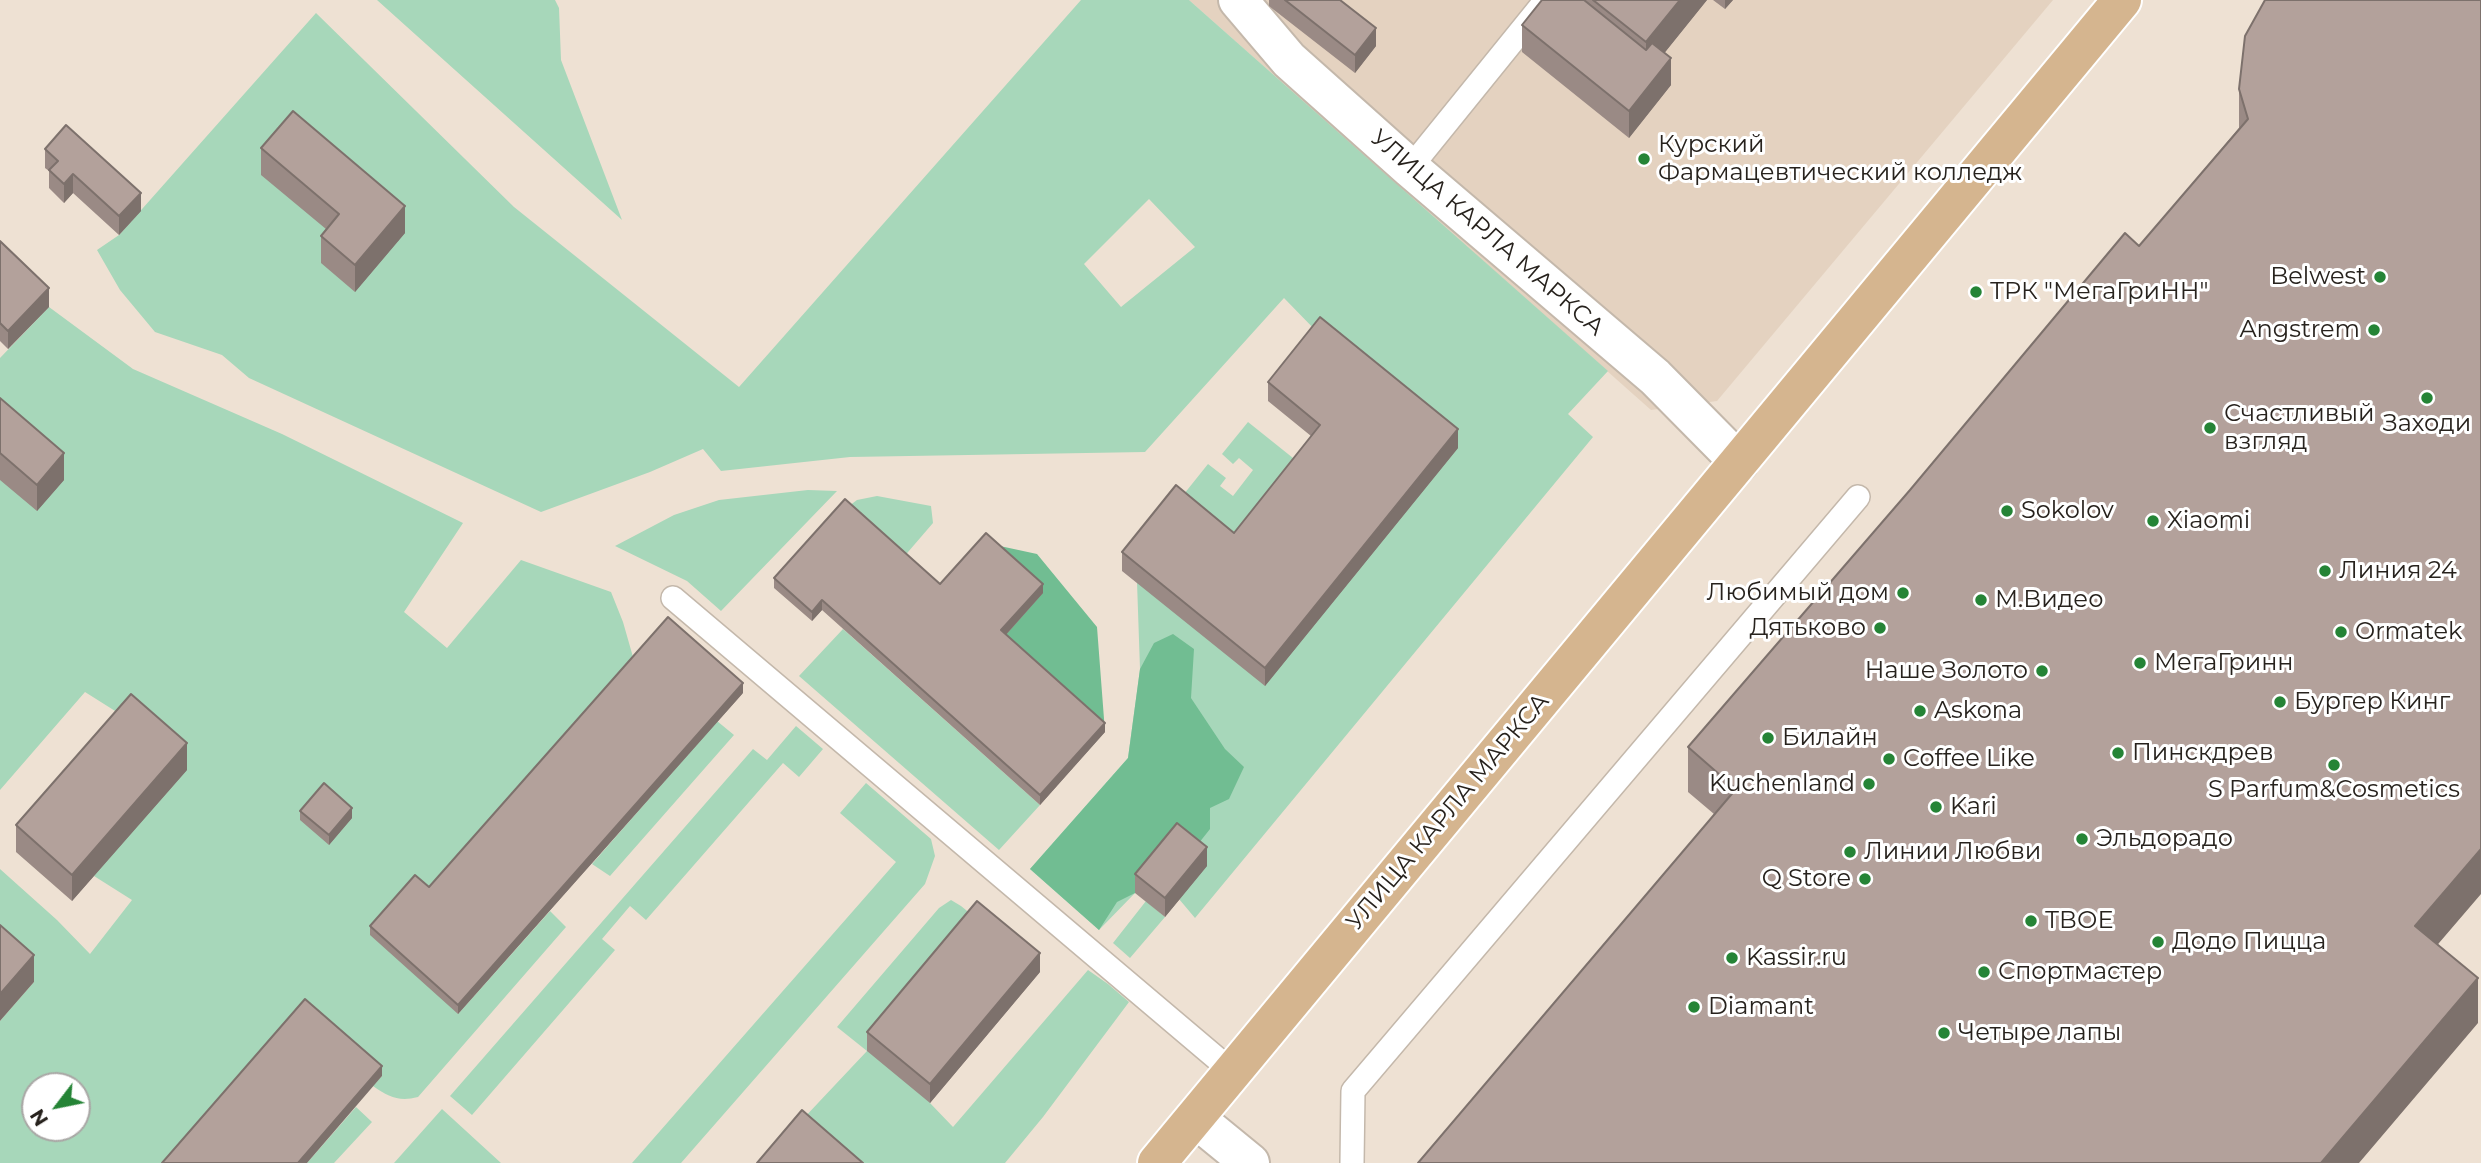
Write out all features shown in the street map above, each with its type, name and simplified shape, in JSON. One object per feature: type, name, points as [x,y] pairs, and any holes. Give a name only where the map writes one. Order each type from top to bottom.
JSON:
[{"type":"main road","name":"УЛИЦА КАРЛА МАРКСА","points":[[1157,1163],[2122,0]]},
{"type":"street","name":"УЛИЦА КАРЛА МАРКСА","points":[[1238,0],[1289,60],[1410,168],[1655,377],[1739,463]]},
{"type":"street","points":[[1195,1118],[1250,1163]]},
{"type":"lane","points":[[1410,168],[1546,0]]},
{"type":"lane","points":[[1352,1163],[1353,1091],[1858,497]]},
{"type":"lane","points":[[673,598],[1234,1073]]},
{"type":"shaded area","name":"Курский Фармацевтический колледж","points":[[1189,0],[2053,0],[1717,401],[1651,410]]},
{"type":"green space","points":[[377,0],[555,0],[559,8],[561,60],[622,220]]},
{"type":"green space","points":[[1081,0],[1189,0],[1608,371],[1568,414],[1593,437],[1195,918],[1179,899],[1135,893],[1099,930],[1030,869],[1128,758],[1140,669],[1137,582],[1458,448],[1320,335],[1284,298],[1145,452],[850,457],[721,471],[703,449],[650,472],[541,512],[249,378],[222,355],[155,332],[120,290],[97,250],[119,235],[316,13],[514,207],[739,387]],"holes":[[[1149,199],[1195,247],[1121,307],[1084,264]]]},
{"type":"green space","points":[[49,307],[133,369],[282,434],[463,523],[404,612],[447,648],[521,560],[611,592],[635,664],[458,1014],[550,911],[566,927],[418,1097],[400,1099],[384,1093],[373,1086],[382,1076],[171,1163],[0,1163],[0,1021],[34,982],[0,952],[0,869],[90,954],[132,900],[94,876],[131,721],[85,692],[0,790],[0,358]]},
{"type":"green space","points":[[1248,422],[1303,466],[1234,552],[1176,504],[1208,464],[1226,478],[1220,486],[1233,496],[1253,470],[1239,458],[1233,464],[1222,454]]},
{"type":"green space","points":[[808,490],[837,491],[721,611],[687,581],[615,546],[674,515],[719,500]]},
{"type":"green space","points":[[877,496],[931,506],[933,523],[902,559],[845,509],[857,500]]},
{"type":"green space","points":[[986,543],[1037,554],[1097,627],[1105,732],[1001,640]]},
{"type":"green space","points":[[843,629],[1040,805],[999,850],[799,676]]},
{"type":"green space","points":[[1173,634],[1194,649],[1191,698],[1225,749],[1244,767],[1229,799],[1210,808],[1210,829],[1191,853],[1135,893],[1117,902],[1099,930],[1030,869],[1128,758],[1140,669],[1154,643]]},
{"type":"green space","points":[[717,721],[734,735],[610,876],[592,864]]},
{"type":"green space","points":[[796,726],[823,749],[799,777],[783,763],[646,920],[630,906],[602,939],[615,950],[472,1115],[450,1096],[753,749],[767,760]]},
{"type":"green space","points":[[866,783],[931,839],[935,856],[925,884],[681,1163],[632,1163],[896,862],[840,813]]},
{"type":"green space","points":[[951,900],[977,919],[930,1103],[953,1127],[1088,970],[1129,1002],[1005,1163],[852,1163],[802,1120],[867,1051],[837,1027],[939,908]]},
{"type":"green space","points":[[1146,901],[1165,917],[1130,958],[1113,943]]},
{"type":"green space","points":[[356,1107],[372,1122],[334,1163],[307,1163]]},
{"type":"green space","points":[[442,1109],[501,1163],[394,1163]]},
{"type":"building","points":[[1285,0],[1340,0],[1376,28],[1355,55]]},
{"type":"building","points":[[1542,0],[1584,0],[1646,50],[1652,43],[1671,58],[1629,111],[1522,25]]},
{"type":"building","points":[[1593,0],[1680,0],[1646,42]]},
{"type":"building","name":"ТРК \"МегаГриНН\"","points":[[2265,0],[2481,0],[2481,849],[2415,926],[2478,978],[2321,1163],[1418,1163],[1736,789],[1688,747],[1910,490],[2125,233],[2139,246],[2248,119],[2239,89],[2245,36]]},
{"type":"building","points":[[293,111],[405,206],[355,265],[321,236],[339,214],[261,148]]},
{"type":"building","points":[[66,125],[141,193],[119,216],[73,174],[64,184],[49,170],[58,161],[45,149]]},
{"type":"building","points":[[0,241],[49,288],[8,331],[0,323]]},
{"type":"building","points":[[1320,317],[1458,429],[1265,668],[1122,552],[1176,485],[1234,533],[1320,425],[1268,382]]},
{"type":"building","points":[[0,398],[64,453],[37,485],[0,453]]},
{"type":"building","points":[[845,499],[940,584],[986,533],[1043,584],[1001,630],[1105,723],[1040,795],[822,600],[812,612],[774,578]]},
{"type":"building","points":[[668,617],[743,683],[458,1005],[370,926],[415,875],[429,887]]},
{"type":"building","points":[[131,694],[187,743],[72,875],[16,825]]},
{"type":"building","points":[[324,783],[352,808],[329,835],[300,811]]},
{"type":"building","points":[[1177,823],[1207,847],[1165,898],[1135,874]]},
{"type":"building","points":[[977,901],[1040,953],[930,1084],[867,1032]]},
{"type":"building","points":[[0,925],[34,955],[0,994]]},
{"type":"building","points":[[305,999],[382,1066],[298,1163],[162,1163]]},
{"type":"building","points":[[802,1110],[863,1163],[757,1163]]},
{"type":"place","name":"Курский Фармацевтический колледж","points":[[1644,159]]},
{"type":"place","name":"Belwest","points":[[2380,277]]},
{"type":"place","name":"ТРК \"МегаГриНН\"","points":[[1976,292]]},
{"type":"place","name":"Angstrem","points":[[2374,330]]},
{"type":"place","name":"Заходи","points":[[2427,398]]},
{"type":"place","name":"Счастливый взгляд","points":[[2210,428]]},
{"type":"place","name":"Sokolov","points":[[2007,511]]},
{"type":"place","name":"Xiaomi","points":[[2153,521]]},
{"type":"place","name":"Линия 24","points":[[2325,571]]},
{"type":"place","name":"Любимый дом","points":[[1903,593]]},
{"type":"place","name":"М.Видео","points":[[1981,600]]},
{"type":"place","name":"Дятьково","points":[[1880,628]]},
{"type":"place","name":"Ormatek","points":[[2341,632]]},
{"type":"place","name":"МегаГринн","points":[[2140,663]]},
{"type":"place","name":"Наше Золото","points":[[2042,671]]},
{"type":"place","name":"Бургер Кинг","points":[[2280,702]]},
{"type":"place","name":"Askona","points":[[1920,711]]},
{"type":"place","name":"Билайн","points":[[1768,738]]},
{"type":"place","name":"Пинскдрев","points":[[2118,753]]},
{"type":"place","name":"Coffee Like","points":[[1889,759]]},
{"type":"place","name":"S Parfum&Cosmetics","points":[[2334,765]]},
{"type":"place","name":"Kuchenland","points":[[1869,784]]},
{"type":"place","name":"Kari","points":[[1936,807]]},
{"type":"place","name":"Эльдорадо","points":[[2082,839]]},
{"type":"place","name":"Линии Любви","points":[[1850,852]]},
{"type":"place","name":"Q Store","points":[[1865,879]]},
{"type":"place","name":"ТВОЕ","points":[[2031,921]]},
{"type":"place","name":"Додо Пицца","points":[[2158,942]]},
{"type":"place","name":"Kassir.ru","points":[[1732,958]]},
{"type":"place","name":"Спортмастер","points":[[1984,972]]},
{"type":"place","name":"Diamant","points":[[1694,1007]]},
{"type":"place","name":"Четыре лапы","points":[[1944,1033]]}]
